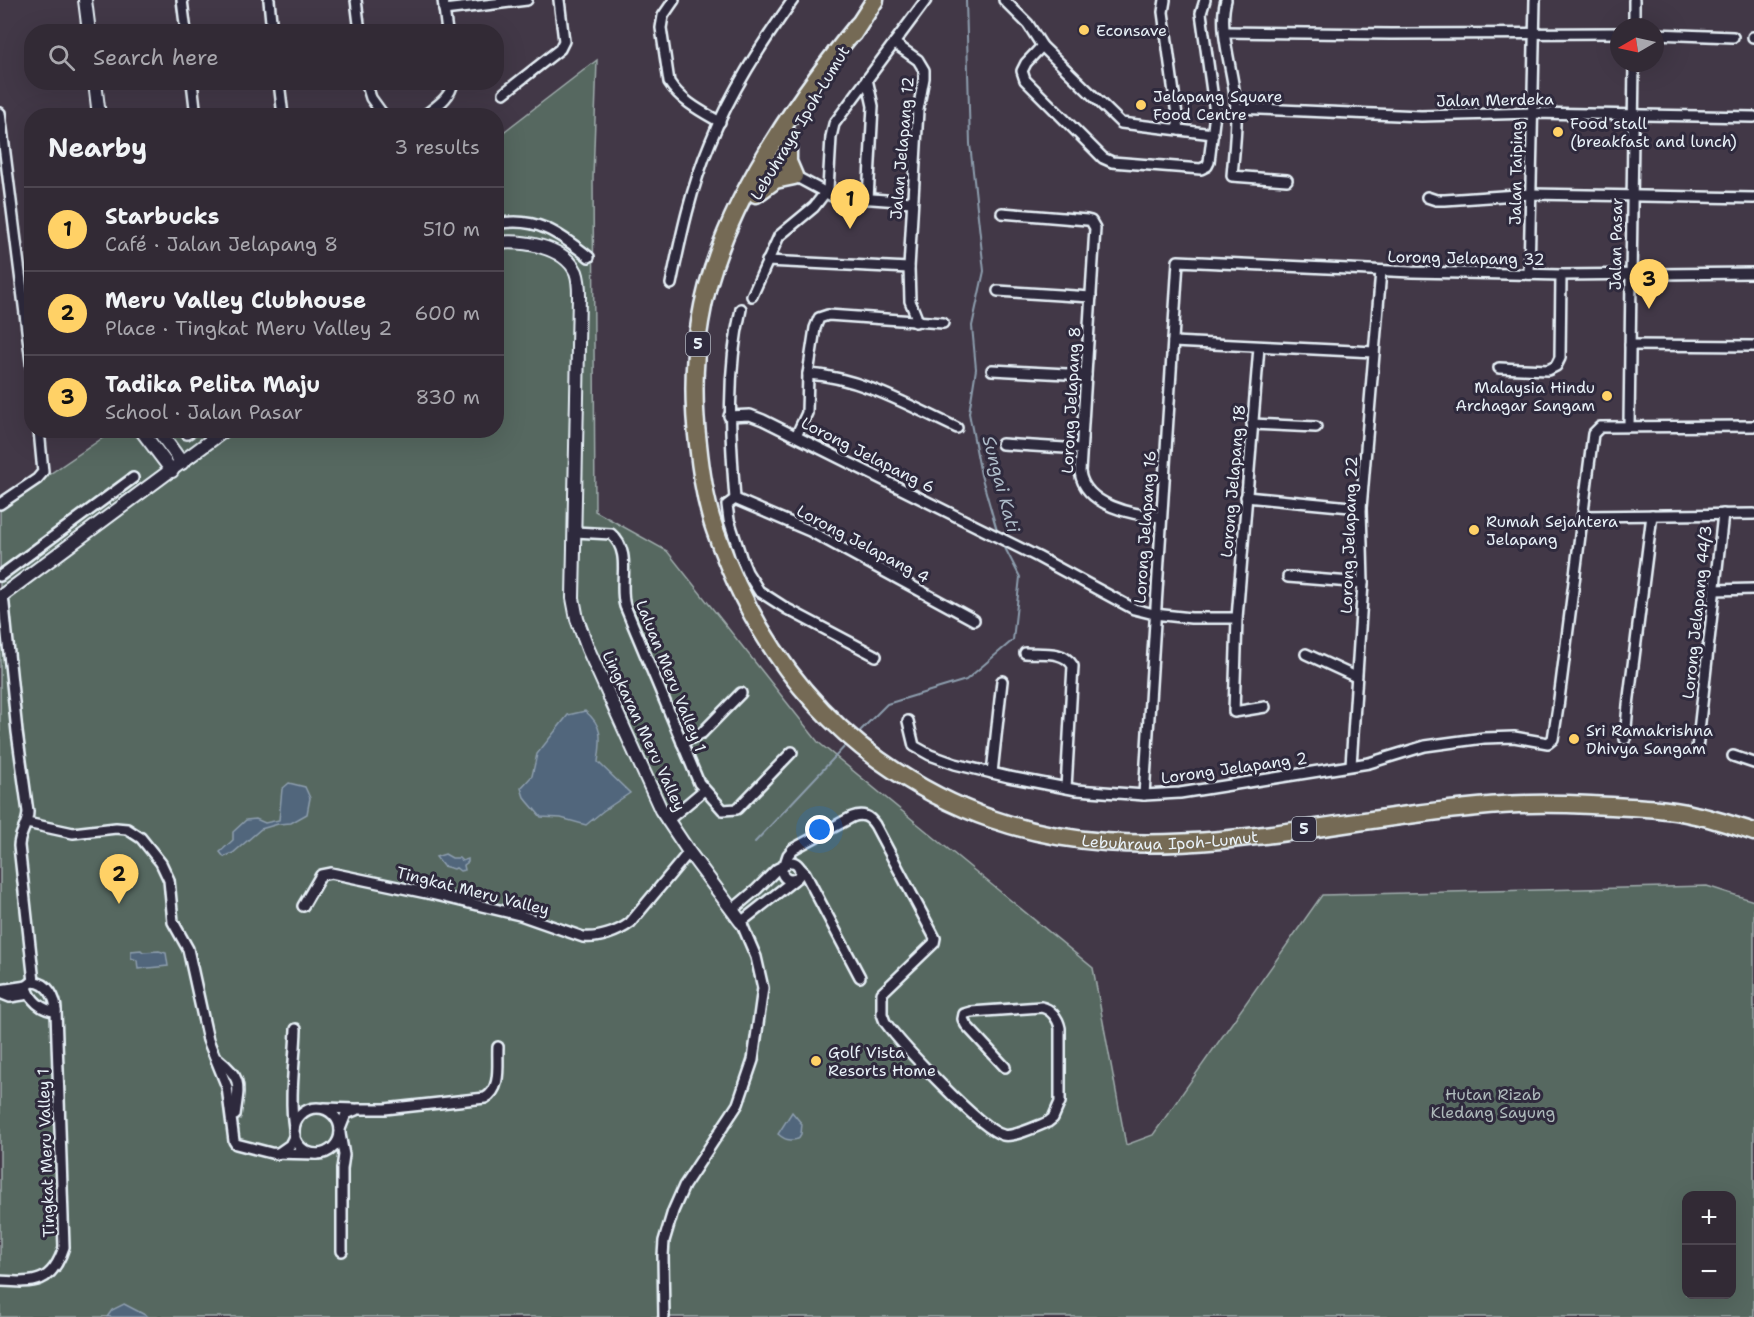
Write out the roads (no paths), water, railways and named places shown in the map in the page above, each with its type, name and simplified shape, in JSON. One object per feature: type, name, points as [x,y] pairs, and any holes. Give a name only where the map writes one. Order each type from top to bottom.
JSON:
[{"type":"highway","name":"Lebuhraya Ipoh-Lumut","points":[[718,538],[706,457],[704,409],[707,346],[720,281],[767,162],[788,135],[875,0]]},
{"type":"highway","name":"Lebuhraya Ipoh-Lumut","points":[[858,25],[805,92],[767,162],[735,213],[718,257],[700,322],[695,388],[696,431],[708,512],[743,599],[770,646],[798,685],[835,723],[870,753],[916,784],[990,820],[1041,834],[1097,842],[1168,844],[1240,840],[1426,812],[1483,806],[1567,803],[1659,808],[1700,816],[1754,832]]},
{"type":"highway","points":[[756,194],[775,180],[794,176],[788,162],[788,135]]},
{"type":"street","points":[[85,0],[87,24]]},
{"type":"street","points":[[182,0],[185,24]]},
{"type":"street","points":[[269,0],[271,24]]},
{"type":"street","points":[[356,0],[359,24]]},
{"type":"street","points":[[443,0],[446,24]]},
{"type":"street","points":[[444,10],[527,0]]},
{"type":"street","points":[[504,93],[560,49],[564,41],[559,0]]},
{"type":"street","points":[[674,0],[663,16],[661,28],[669,82],[674,90],[690,104],[720,122]]},
{"type":"street","points":[[671,284],[694,189],[710,141],[752,58],[793,0]]},
{"type":"street","points":[[752,296],[779,236],[814,207],[825,193],[829,183],[834,124],[926,0]]},
{"type":"street","points":[[1165,0],[1163,12],[1179,130]]},
{"type":"street","points":[[1042,46],[1026,63],[1022,72],[1025,80],[1107,160],[1202,170],[1208,166],[1209,162],[1215,112],[1201,13],[1205,0]]},
{"type":"street","points":[[1226,0],[1223,17],[1236,108],[1232,176],[1287,180]]},
{"type":"street","name":"Jalan Taiping","points":[[1529,274],[1535,0]]},
{"type":"street","points":[[1634,0],[1634,18]]},
{"type":"street","points":[[1008,1],[1028,24],[1042,46],[1121,123],[1213,134]]},
{"type":"street","points":[[1225,32],[1610,33]]},
{"type":"street","points":[[1664,34],[1733,37]]},
{"type":"street","name":"Jalan Jelapang 12","points":[[894,43],[918,60],[924,70],[924,86],[918,110],[909,268],[910,301],[916,316],[915,322]]},
{"type":"street","name":"Jalan Pasar","points":[[1629,425],[1634,72]]},
{"type":"street","points":[[867,79],[873,106],[868,199]]},
{"type":"street","points":[[96,90],[98,108]]},
{"type":"street","points":[[193,90],[195,108]]},
{"type":"street","points":[[280,90],[282,108]]},
{"type":"street","points":[[368,90],[370,98],[378,108]]},
{"type":"street","points":[[434,108],[446,98],[450,90]]},
{"type":"street","name":"Jalan Merdeka","points":[[1236,108],[1421,116],[1533,113],[1634,117],[1754,117]]},
{"type":"street","points":[[0,113],[24,306]]},
{"type":"street","points":[[767,162],[825,193],[839,197],[912,202]]},
{"type":"street","points":[[1426,197],[1436,200],[1531,194],[1754,198]]},
{"type":"street","name":"Lorong Jelapang 8","points":[[1002,213],[1087,220],[1091,221],[1095,228],[1081,480],[1088,493],[1131,514],[1161,517]]},
{"type":"street","points":[[504,223],[522,221],[547,228],[589,257]]},
{"type":"street","name":"Lingkaran Meru Valley","points":[[504,243],[515,242],[548,250],[566,258],[577,274],[579,296],[573,606],[624,729],[667,821],[741,922],[756,957],[763,988],[753,1060],[738,1104],[684,1186],[673,1211],[663,1256],[664,1317]]},
{"type":"street","points":[[767,261],[909,268]]},
{"type":"street","name":"Lorong Jelapang 32","points":[[1178,261],[1381,271],[1529,274],[1754,273]]},
{"type":"street","name":"Lorong Jelapang 16","points":[[1144,795],[1178,261]]},
{"type":"street","name":"Lorong Jelapang 22","points":[[1351,765],[1363,583],[1362,508],[1381,271]]},
{"type":"street","points":[[1499,368],[1548,370],[1556,366],[1560,358],[1561,274]]},
{"type":"street","points":[[998,291],[1091,297]]},
{"type":"street","points":[[741,309],[730,370],[729,416],[735,500],[727,505],[729,520],[747,572],[759,591],[787,609],[876,656]]},
{"type":"street","points":[[796,436],[807,413],[808,374],[814,328],[819,318],[828,315],[943,323]]},
{"type":"street","points":[[1173,342],[1374,352]]},
{"type":"street","points":[[1630,345],[1754,346]]},
{"type":"street","name":"Lorong Jelapang 18","points":[[1259,347],[1237,618],[1234,712],[1265,707]]},
{"type":"street","points":[[992,370],[1086,375]]},
{"type":"street","points":[[808,374],[831,377],[875,391],[957,428]]},
{"type":"street","name":"Lorong Jelapang 6","points":[[729,416],[750,415],[796,436],[1010,543],[1134,609],[1154,614]]},
{"type":"street","points":[[1252,424],[1316,427]]},
{"type":"street","points":[[1754,426],[1629,425],[1600,427],[1593,434],[1582,516],[1754,514]]},
{"type":"street","points":[[0,504],[37,479],[43,472],[40,438]]},
{"type":"street","points":[[149,438],[177,467]]},
{"type":"street","points":[[162,438],[177,467]]},
{"type":"street","points":[[0,991],[10,997],[30,987],[39,982],[54,995],[56,1011],[46,1011],[30,987],[19,846],[20,835],[27,823],[28,812],[1,596],[215,438]]},
{"type":"street","points":[[1002,444],[1081,448]]},
{"type":"street","points":[[0,576],[133,477]]},
{"type":"street","points":[[1246,497],[1362,508]]},
{"type":"street","name":"Lorong Jelapang 4","points":[[735,500],[810,531],[974,620]]},
{"type":"street","name":"Lorong Jelapang 44/3","points":[[1697,749],[1723,514]]},
{"type":"street","points":[[1625,739],[1652,515]]},
{"type":"street","name":"Lorong Jelapang 2","points":[[908,721],[912,741],[918,749],[956,764],[1066,788],[1144,795],[1180,793],[1369,763],[1425,746],[1500,736],[1548,743],[1553,739],[1558,707],[1582,516]]},
{"type":"street","name":"Laluan Meru Valley 1","points":[[574,532],[611,534],[621,545],[624,557],[625,606],[699,783],[723,810],[737,808],[792,752]]},
{"type":"street","points":[[43,546],[53,559]]},
{"type":"street","points":[[1288,577],[1363,583]]},
{"type":"street","points":[[1714,590],[1754,589]]},
{"type":"street","points":[[1154,614],[1191,618],[1237,618]]},
{"type":"street","points":[[1025,653],[1064,656],[1074,666],[1066,788]]},
{"type":"street","points":[[1306,654],[1356,677]]},
{"type":"street","points":[[992,773],[1002,681]]},
{"type":"street","points":[[682,743],[702,733],[741,693]]},
{"type":"street","points":[[1733,756],[1754,763]]},
{"type":"street","points":[[667,821],[704,790]]},
{"type":"street","points":[[810,886],[784,876],[782,870],[790,851],[852,817],[865,815],[872,820],[935,938],[934,944],[882,993],[883,1018],[892,1032],[949,1092],[1001,1135],[1010,1135],[1048,1122],[1053,1118],[1059,1106],[1060,1028],[1057,1019],[1049,1010],[1041,1007],[964,1014],[963,1019],[966,1025],[1005,1067]]},
{"type":"street","points":[[27,823],[73,833],[122,828],[134,833],[161,862],[168,880],[171,914],[176,930],[188,949],[203,1022],[227,1086],[233,1138],[236,1144],[277,1154],[320,1154],[337,1144],[346,1113],[357,1110],[485,1098],[493,1093],[497,1083],[498,1047]]},
{"type":"street","points":[[741,922],[761,908],[800,873],[797,855],[802,845]]},
{"type":"street","name":"Tingkat Meru Valley","points":[[303,906],[317,879],[324,874],[331,873],[499,910],[583,937],[594,938],[630,923],[689,852]]},
{"type":"street","points":[[732,910],[777,869],[792,862],[805,873],[860,977]]},
{"type":"street","points":[[751,895],[761,908]]},
{"type":"street","name":"Tingkat Meru Valley 1","points":[[0,1281],[30,1282],[42,1279],[58,1260],[64,1247],[56,1011]]},
{"type":"street","points":[[296,1029],[294,1089],[291,1107],[297,1141],[305,1150],[336,1158],[342,1169]]},
{"type":"street","points":[[294,1089],[299,1104],[310,1109],[352,1107],[357,1110]]},
{"type":"street","points":[[321,1108],[332,1113],[339,1123],[344,1155],[342,1251]]},
{"type":"street","points":[[277,1154],[290,1145],[299,1117],[310,1109]]},
{"type":"water","points":[[585,711],[595,722],[600,734],[598,762],[630,793],[586,825],[561,818],[541,817],[524,797],[521,788],[532,776],[537,754],[568,715]]},
{"type":"water","points":[[289,783],[305,787],[310,798],[307,814],[291,823],[261,829],[233,853],[224,857],[220,852],[233,840],[233,832],[246,820],[256,819],[265,823],[279,820],[282,789]]},
{"type":"water","points":[[445,854],[462,861],[468,859],[464,865],[465,870],[460,871],[443,866],[436,857]]},
{"type":"water","points":[[131,951],[166,953],[168,966],[138,969],[137,960],[131,958]]},
{"type":"water","points":[[792,1112],[802,1124],[798,1139],[790,1140],[778,1134]]},
{"type":"water","points":[[124,1304],[149,1317],[107,1317],[112,1310]]},
{"type":"waterway","name":"Sungai Kati","points":[[966,0],[970,144],[984,271],[972,326],[976,369],[969,413],[981,475],[998,534]]},
{"type":"waterway","name":"Sungai Kati","points":[[856,735],[887,704],[966,680],[1013,640],[1020,577],[1003,544]]},
{"type":"waterway","name":"Sungai Kati","points":[[755,842],[848,743]]},
{"type":"place","name":"Econsave","points":[[1084,30]]},
{"type":"place","name":"Jelapang Square Food Centre","points":[[1141,105]]},
{"type":"place","name":"Food stall (breakfast and lunch)","points":[[1558,132]]},
{"type":"place","name":"Starbucks","points":[[850,229]]},
{"type":"place","name":"Tadika Pelita Maju","points":[[1649,309]]},
{"type":"place","name":"Malaysia Hindu Archagar Sangam","points":[[1607,396]]},
{"type":"place","name":"Rumah Sejahtera Jelapang","points":[[1474,530]]},
{"type":"place","name":"Sri Ramakrishna Dhivya Sangam","points":[[1574,739]]},
{"type":"place","name":"Meru Valley Clubhouse","points":[[119,904]]},
{"type":"place","name":"Golf Vista Resorts Home","points":[[816,1061]]},
{"type":"park label","name":"Hutan Rizab Kledang Sayung","points":[[1493,1103]]}]
